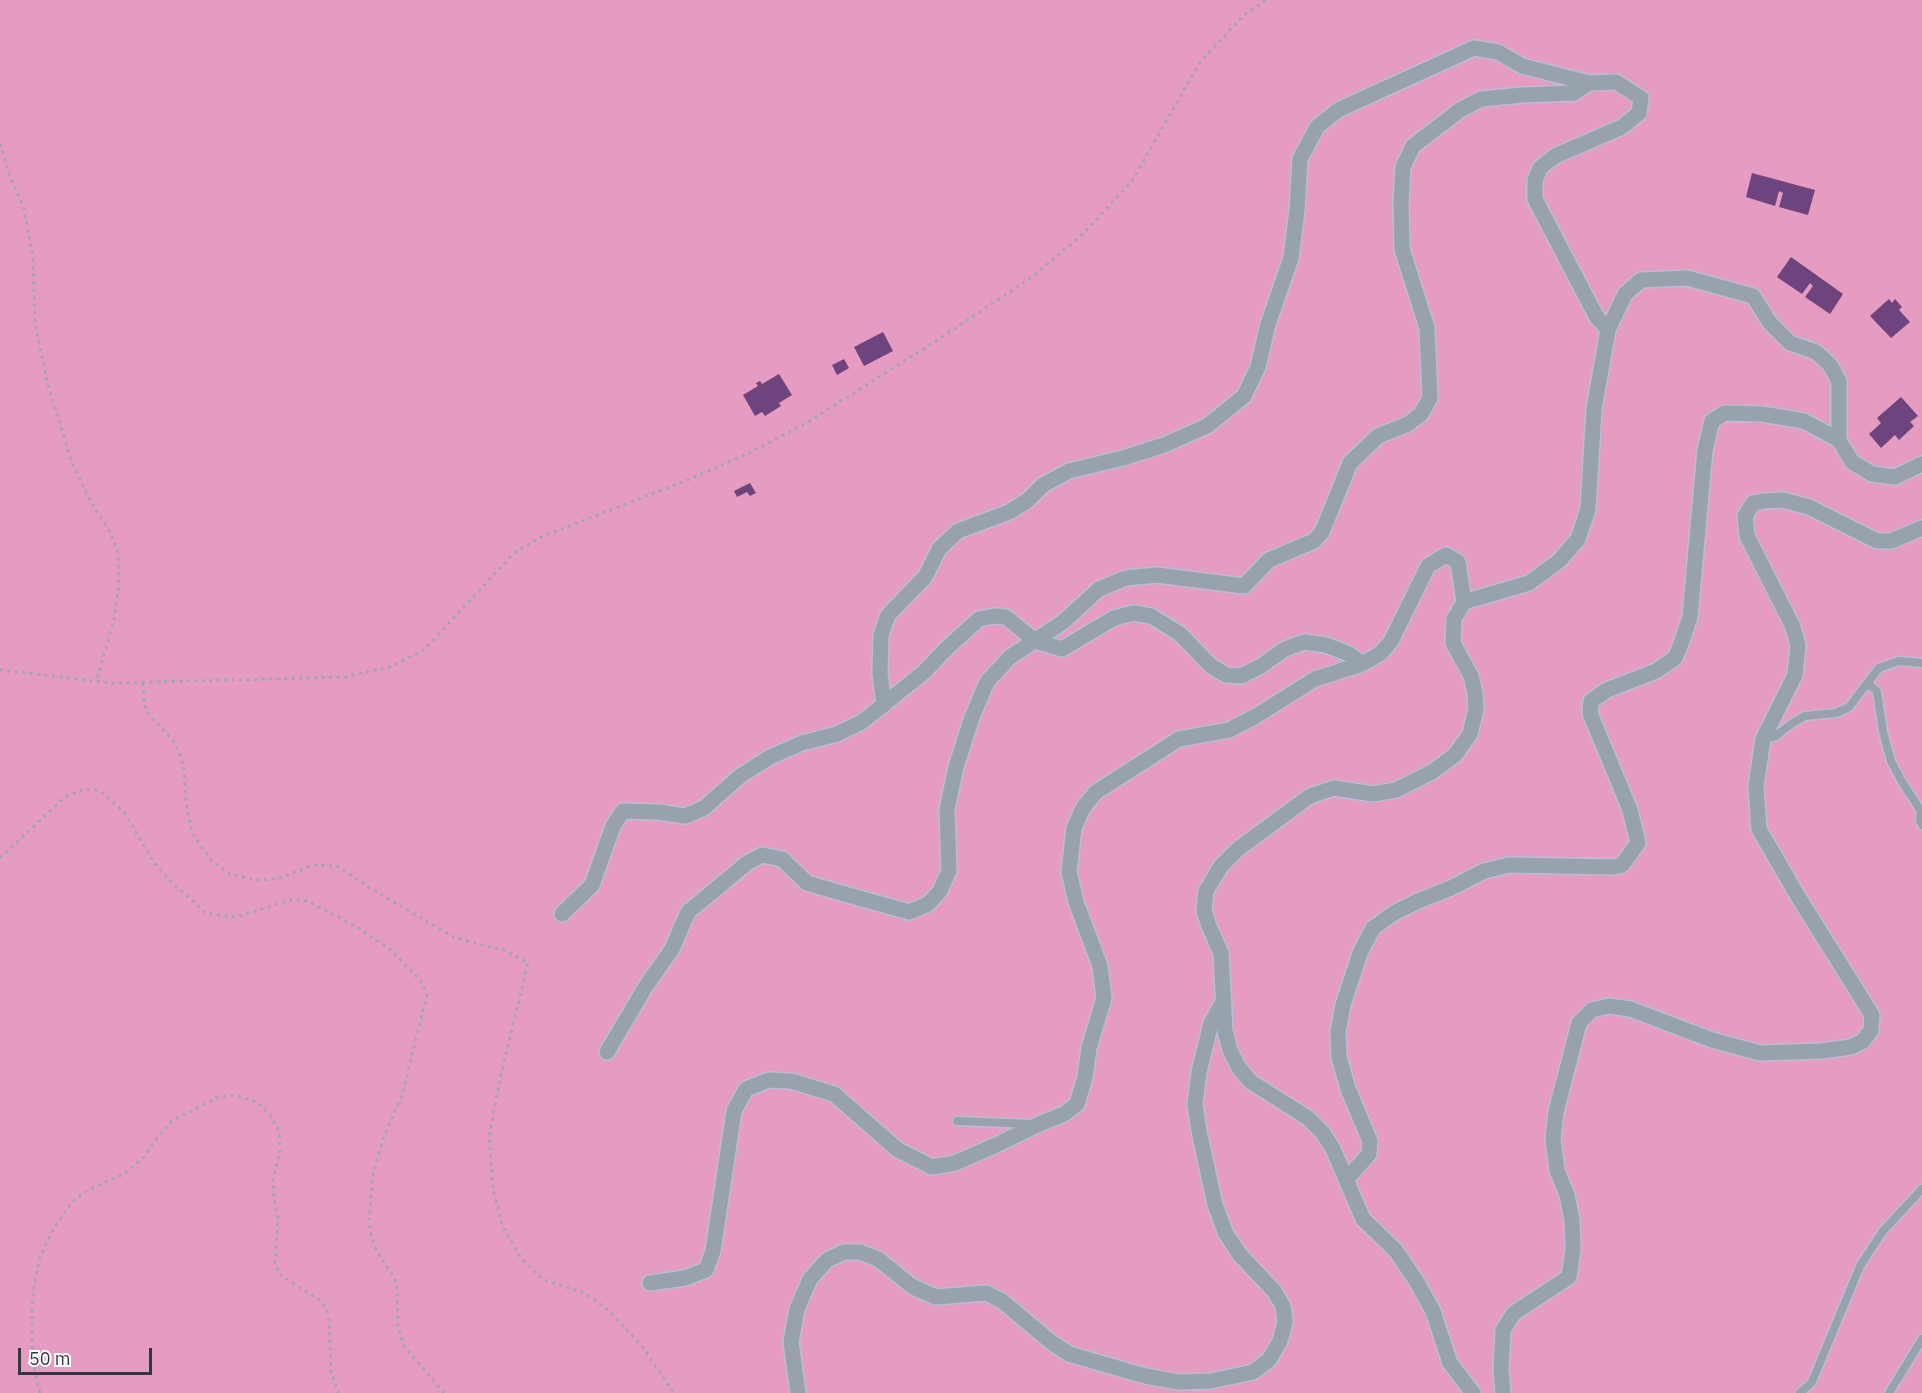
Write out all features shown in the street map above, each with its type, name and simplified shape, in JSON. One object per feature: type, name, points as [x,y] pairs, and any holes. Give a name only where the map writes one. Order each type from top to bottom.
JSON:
[{"type":"street","points":[[884,705],[880,674],[881,635],[888,615],[925,577],[939,549],[958,531],[1009,512],[1027,501],[1043,484],[1070,471],[1164,445],[1207,426],[1244,396],[1258,367],[1268,324],[1291,258],[1300,159],[1317,127],[1338,110],[1474,48],[1498,52],[1522,66],[1589,83],[1616,82],[1641,98],[1640,112],[1622,127],[1555,156],[1540,168],[1535,180],[1535,200],[1596,316],[1608,330]]},
{"type":"street","points":[[607,1052],[646,986],[672,949],[688,912],[747,863],[762,855],[782,859],[807,883],[909,912],[928,904],[940,891],[949,871],[947,809],[956,767],[972,717],[987,682],[1010,657],[1063,622],[1099,589],[1126,578],[1157,575],[1244,586],[1269,560],[1314,541],[1322,532],[1350,463],[1378,436],[1408,424],[1421,414],[1430,398],[1427,328],[1402,249],[1403,167],[1413,146],[1460,110],[1481,99],[1574,93],[1589,83]]},
{"type":"street","points":[[1464,602],[1529,583],[1559,561],[1578,539],[1588,509],[1594,409],[1608,330],[1624,294],[1641,280],[1687,279],[1753,296],[1770,323],[1790,343],[1816,352],[1830,365],[1839,381],[1839,440],[1852,462],[1872,474],[1894,477],[1922,464]]},
{"type":"street","points":[[1346,1180],[1369,1154],[1370,1141],[1348,1089],[1339,1057],[1338,1032],[1343,1005],[1359,953],[1373,928],[1418,901],[1451,888],[1484,871],[1509,865],[1614,867],[1622,865],[1638,843],[1630,810],[1590,712],[1591,701],[1607,690],[1656,671],[1675,658],[1690,617],[1705,450],[1712,422],[1725,413],[1762,414],[1804,421],[1839,440]]},
{"type":"street","points":[[1503,1393],[1501,1369],[1503,1330],[1514,1312],[1569,1277],[1573,1249],[1572,1220],[1567,1195],[1557,1170],[1552,1139],[1556,1112],[1579,1023],[1592,1010],[1609,1006],[1630,1009],[1712,1040],[1760,1053],[1821,1051],[1851,1047],[1863,1041],[1872,1030],[1872,1015],[1759,830],[1756,786],[1763,739],[1795,675],[1798,645],[1792,627],[1747,536],[1745,516],[1753,503],[1784,500],[1809,507],[1877,541],[1890,541],[1922,528]]},
{"type":"street","points":[[650,1283],[685,1278],[706,1270],[713,1251],[735,1110],[746,1089],[769,1080],[791,1081],[834,1094],[898,1150],[932,1167],[955,1163],[1064,1114],[1077,1104],[1085,1077],[1089,1048],[1104,998],[1100,966],[1076,902],[1069,872],[1074,828],[1083,808],[1096,792],[1179,739],[1229,730],[1316,679],[1362,664],[1381,653],[1391,641],[1428,566],[1446,555],[1458,562],[1464,602],[1454,619],[1453,643],[1471,676],[1475,693],[1476,709],[1470,734],[1448,761],[1432,772],[1396,790],[1373,794],[1334,788],[1310,796],[1238,849],[1221,866],[1206,891],[1204,911],[1221,953],[1225,1031],[1230,1050],[1239,1068],[1251,1082],[1308,1118],[1323,1133],[1333,1149],[1363,1219],[1396,1251],[1415,1279],[1433,1311],[1450,1363],[1473,1393]]},
{"type":"street","points":[[562,914],[592,885],[613,826],[623,811],[658,812],[685,816],[704,808],[740,776],[770,757],[802,743],[837,734],[862,722],[924,672],[979,619],[994,616],[1006,617],[1035,641],[1062,649],[1114,618],[1133,613],[1151,616],[1180,634],[1211,666],[1226,675],[1241,676],[1261,666],[1285,649],[1304,642],[1326,645],[1349,654],[1362,664]]},
{"type":"street","points":[[798,1393],[791,1342],[797,1309],[810,1279],[827,1260],[844,1252],[860,1252],[878,1259],[912,1287],[936,1297],[986,1293],[1002,1301],[1069,1354],[1145,1376],[1179,1382],[1211,1381],[1253,1372],[1269,1360],[1280,1341],[1285,1322],[1283,1306],[1274,1291],[1240,1255],[1226,1234],[1215,1205],[1199,1131],[1196,1104],[1199,1072],[1211,1023],[1223,1002]]},
{"type":"lane","points":[[1763,739],[1776,736],[1805,716],[1836,713],[1849,706],[1879,668],[1899,662],[1922,663]]},
{"type":"lane","points":[[1867,682],[1877,691],[1883,732],[1891,761],[1902,782],[1922,810],[1920,820],[1922,825]]},
{"type":"lane","points":[[957,1120],[1037,1125]]},
{"type":"lane","points":[[1800,1393],[1812,1382],[1860,1266],[1883,1231],[1922,1189]]},
{"type":"lane","points":[[1889,1393],[1922,1338]]},
{"type":"path","points":[[0,670],[96,682],[143,683],[346,677],[393,666],[424,650],[514,553],[541,537],[686,482],[808,422],[1032,277],[1082,235],[1132,181],[1200,62],[1243,16],[1266,0]]},
{"type":"path","points":[[0,144],[9,174],[24,208],[33,258],[35,323],[48,385],[72,463],[92,504],[110,532],[118,552],[119,584],[114,620],[96,682]]},
{"type":"path","points":[[143,683],[144,704],[147,712],[175,743],[184,767],[186,802],[192,833],[212,861],[230,874],[254,880],[277,879],[314,865],[337,866],[454,937],[504,950],[528,963],[500,1079],[489,1137],[493,1189],[503,1227],[522,1260],[544,1280],[585,1293],[609,1311],[641,1345],[674,1393]]},
{"type":"path","points":[[0,858],[65,797],[85,789],[96,790],[104,794],[125,813],[153,861],[171,882],[206,913],[236,917],[291,900],[307,902],[350,923],[390,948],[420,980],[427,994],[402,1096],[385,1134],[373,1173],[369,1221],[376,1251],[397,1282],[398,1328],[404,1346],[444,1393]]},
{"type":"path","points":[[40,1393],[32,1360],[34,1285],[40,1257],[56,1226],[72,1202],[88,1190],[124,1174],[144,1157],[173,1120],[219,1097],[234,1095],[257,1102],[270,1116],[279,1131],[280,1153],[273,1179],[278,1224],[275,1262],[279,1274],[321,1301],[326,1309],[329,1317],[331,1371],[338,1393]]},
{"type":"shaded area","points":[[0,0],[1922,0],[1922,1393],[0,1393]]},
{"type":"building","points":[[1752,173],[1815,190],[1808,215],[1779,207],[1783,193],[1779,191],[1775,206],[1746,197]]},
{"type":"building","points":[[1791,257],[1843,294],[1830,314],[1805,297],[1813,286],[1810,283],[1802,294],[1777,277]]},
{"type":"building","points":[[1889,299],[1892,303],[1895,299],[1902,307],[1899,310],[1910,322],[1891,338],[1870,316]]},
{"type":"building","points":[[883,332],[893,351],[864,366],[854,347]]},
{"type":"building","points":[[844,359],[849,368],[837,375],[832,365]]},
{"type":"building","points":[[779,374],[792,395],[779,403],[781,406],[765,416],[762,412],[755,416],[743,395],[758,386],[756,383],[760,381],[762,384]]},
{"type":"building","points":[[1901,397],[1918,416],[1910,422],[1914,426],[1899,440],[1895,435],[1881,448],[1869,434],[1881,423],[1877,418]]},
{"type":"building","points":[[750,483],[756,493],[750,496],[747,492],[737,497],[734,491]]}]
